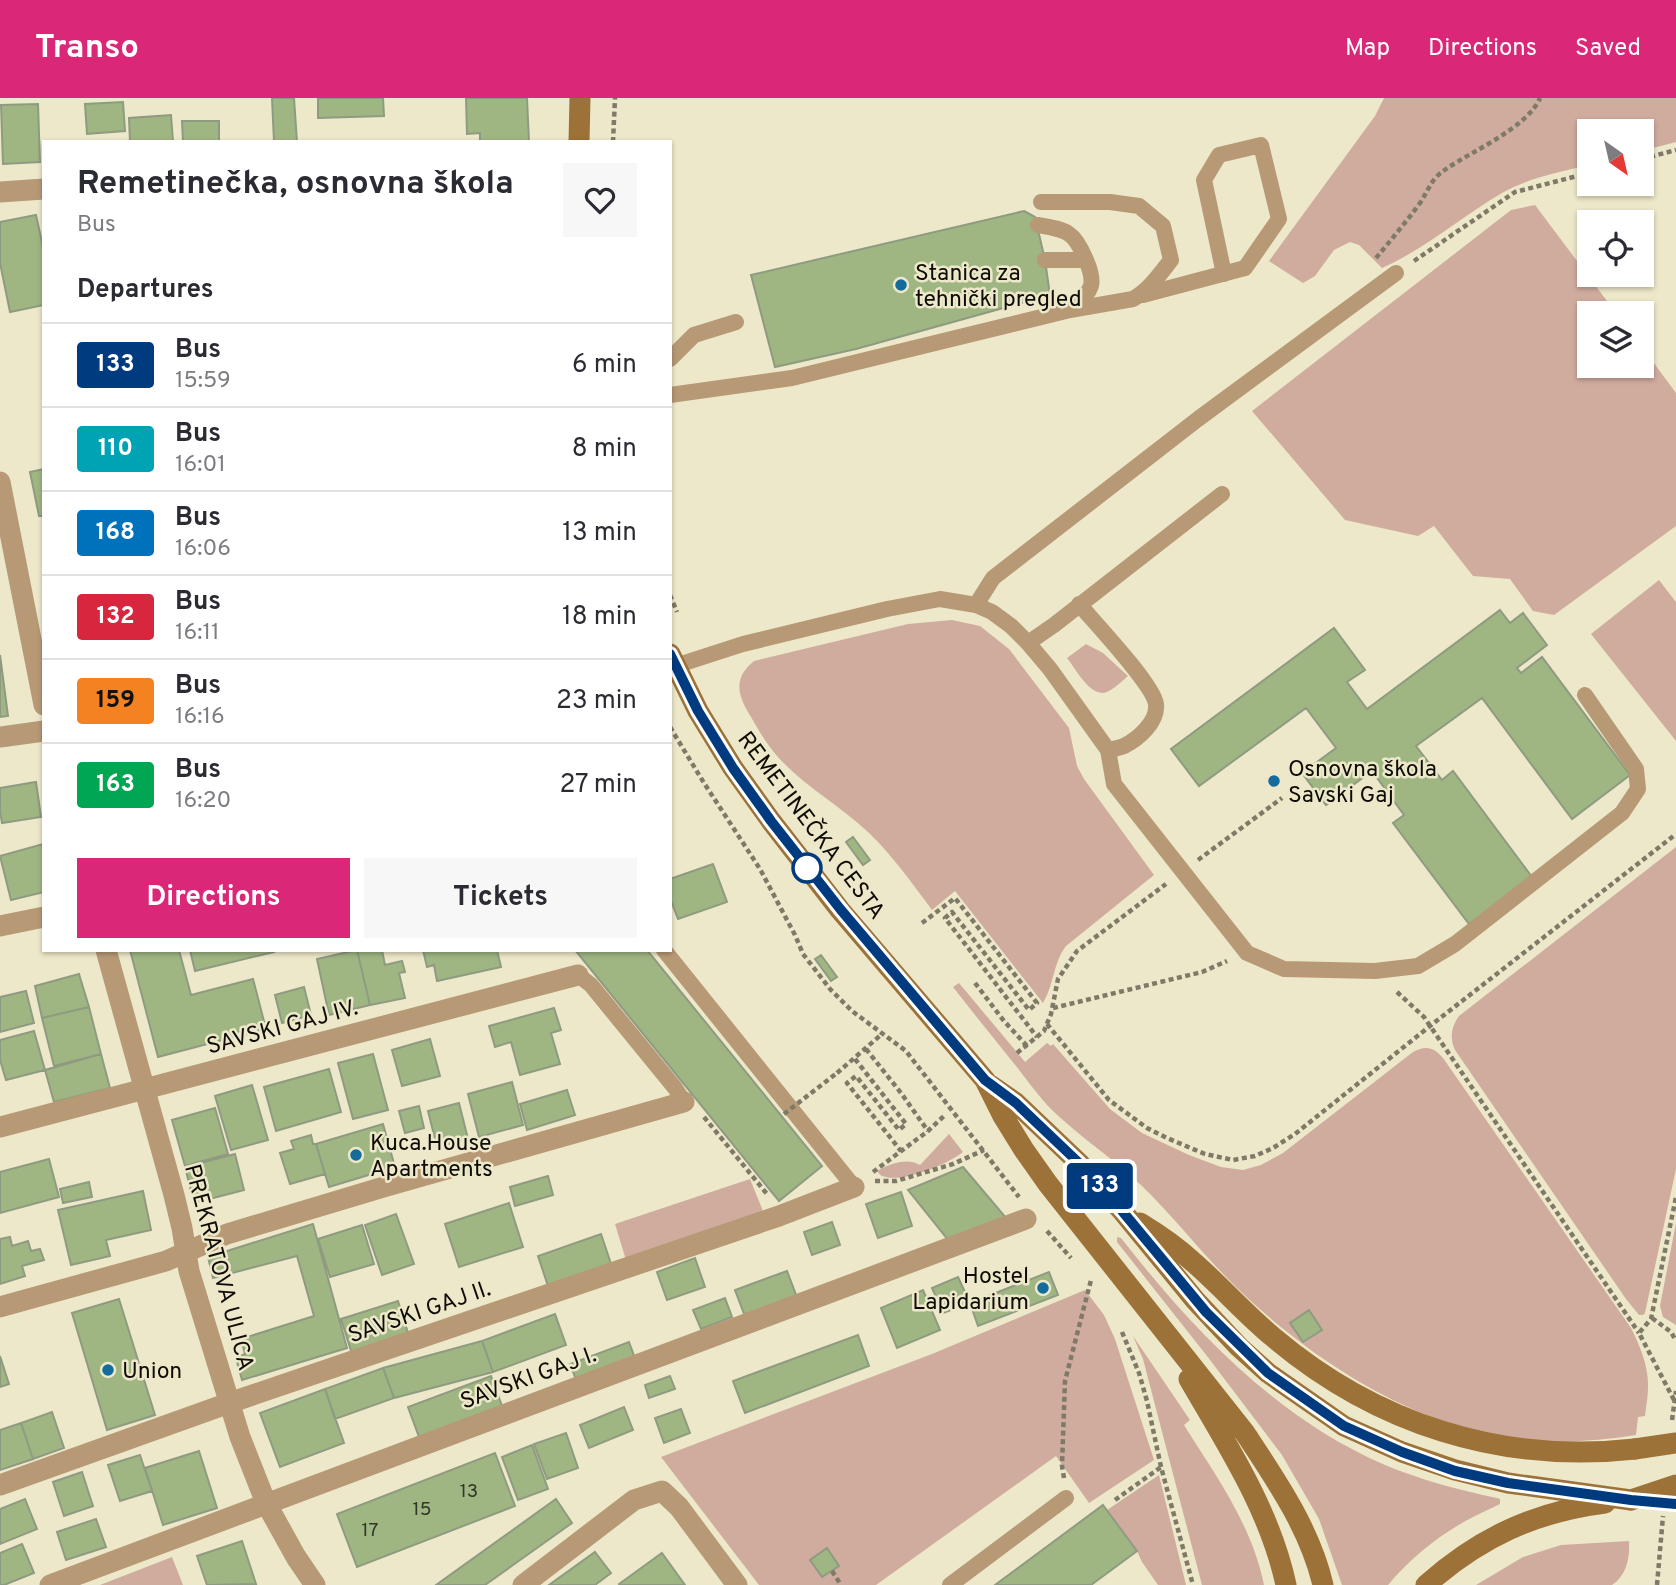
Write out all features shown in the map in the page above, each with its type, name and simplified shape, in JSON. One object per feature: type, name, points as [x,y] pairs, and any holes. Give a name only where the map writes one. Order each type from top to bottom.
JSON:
[{"type":"main road","points":[[579,140],[580,98]]},
{"type":"main road","name":"REMETINEČKA CESTA","points":[[673,660],[717,744],[771,821],[841,910],[985,1080],[1016,1103],[1079,1163],[1195,1300],[1239,1347],[1268,1373],[1344,1426],[1402,1452],[1455,1471],[1508,1483],[1631,1500]]},
{"type":"main road","name":"REMETINEČKA CESTA","points":[[985,1080],[1003,1116],[1048,1184],[1245,1433],[1298,1518],[1323,1585]]},
{"type":"main road","points":[[1123,1212],[1190,1259],[1275,1339],[1343,1388],[1379,1407],[1428,1427],[1530,1451],[1606,1452],[1676,1443]]},
{"type":"main road","points":[[1154,1316],[1250,1486],[1269,1527],[1286,1585]]},
{"type":"main road","points":[[1426,1585],[1450,1564],[1486,1540],[1530,1520],[1571,1508],[1631,1500],[1676,1485]]},
{"type":"main road","points":[[1631,1500],[1676,1504]]},
{"type":"street","points":[[0,192],[42,189]]},
{"type":"street","points":[[0,482],[5,531],[42,696]]},
{"type":"street","points":[[0,737],[42,731]]},
{"type":"street","points":[[0,926],[42,917]]},
{"type":"street","name":"PREKRATOVA ULICA","points":[[107,952],[174,1195],[189,1271],[240,1437],[266,1503],[315,1585]]},
{"type":"street","name":"SAVSKI GAJ IV.","points":[[0,1127],[578,975]]},
{"type":"street","points":[[0,1307],[166,1261],[227,1234],[387,1186],[684,1102]]},
{"type":"street","name":"SAVSKI GAJ II.","points":[[0,1485],[229,1403],[779,1216],[864,1184]]},
{"type":"street","name":"SAVSKI GAJ I.","points":[[50,1585],[1026,1219]]},
{"type":"street","points":[[523,1585],[634,1500],[662,1491],[679,1507],[737,1585]]},
{"type":"lane","points":[[672,394],[792,378],[1070,310],[1133,299],[1140,295],[1224,274],[1245,268],[1279,219],[1261,145],[1219,155],[1205,180],[1224,274]]},
{"type":"lane","points":[[1041,202],[1110,202],[1139,206],[1163,226],[1171,260],[1140,295]]},
{"type":"lane","points":[[1038,225],[1059,229],[1077,240],[1093,276],[1090,292],[1070,310]]},
{"type":"lane","points":[[1045,260],[1086,260]]},
{"type":"lane","points":[[976,605],[993,578],[1198,419],[1396,273]]},
{"type":"lane","points":[[672,357],[694,335],[736,322]]},
{"type":"lane","points":[[1028,643],[1222,494]]},
{"type":"lane","points":[[673,660],[887,609],[940,600],[976,605],[992,612],[1012,626],[1050,670],[1108,750],[1114,784],[1247,953],[1284,969],[1375,971],[1418,966],[1455,944],[1622,813],[1638,789],[1636,769],[1585,695]]},
{"type":"lane","points":[[1079,604],[1142,678],[1156,702],[1155,714],[1149,725],[1124,746],[1108,750]]},
{"type":"lane","points":[[666,952],[864,1184]]},
{"type":"lane","points":[[578,975],[591,985],[684,1102]]},
{"type":"lane","points":[[950,1585],[1066,1498]]},
{"type":"path","points":[[613,140],[615,98]]},
{"type":"path","points":[[1364,298],[1371,263],[1424,198],[1433,180],[1506,132],[1530,113],[1540,98]]},
{"type":"path","points":[[1654,156],[1676,150]]},
{"type":"path","points":[[1396,273],[1515,192],[1577,176]]},
{"type":"path","points":[[672,600],[677,612]]},
{"type":"path","points":[[672,730],[760,869],[803,954],[830,989],[852,1011],[906,1051],[984,1150],[953,1164],[896,1181],[864,1184]]},
{"type":"path","points":[[1017,1054],[1044,1031],[1053,1008],[1058,979],[1077,951],[1282,798]]},
{"type":"path","points":[[1047,1024],[1109,1100],[1147,1128],[1205,1154],[1233,1160],[1255,1156],[1273,1149],[1295,1134],[1676,834]]},
{"type":"path","points":[[922,923],[955,898],[1037,1003],[1029,1010],[952,912],[945,918],[1038,1037]]},
{"type":"path","points":[[1053,1008],[1202,972],[1247,953]]},
{"type":"path","points":[[1375,971],[1424,1017],[1639,1333],[1674,1400],[1676,1391]]},
{"type":"path","points":[[975,983],[1027,1046]]},
{"type":"path","points":[[785,1114],[855,1059],[882,1034]]},
{"type":"path","points":[[866,1049],[928,1130]]},
{"type":"path","points":[[855,1059],[906,1124],[899,1129],[856,1076],[847,1083],[901,1151]]},
{"type":"path","points":[[684,1102],[693,1103],[774,1203],[779,1216]]},
{"type":"path","points":[[872,1173],[946,1114]]},
{"type":"path","points":[[1639,1333],[1651,1317],[1676,1197]]},
{"type":"path","points":[[1066,1498],[1062,1466],[1065,1381],[1092,1280]]},
{"type":"path","points":[[1651,1317],[1671,1332],[1676,1341]]},
{"type":"path","points":[[1122,1332],[1147,1401],[1161,1467],[1193,1585]]},
{"type":"path","points":[[1115,1500],[1161,1467]]},
{"type":"path","points":[[832,1571],[841,1585]]},
{"type":"shaded area","points":[[1384,98],[1676,98],[1676,142],[1654,148],[1654,119],[1577,119],[1577,168],[1512,188],[1413,252],[1382,268],[1359,245],[1350,242],[1334,250],[1315,276],[1303,283],[1269,261],[1375,116]]},
{"type":"shaded area","points":[[1535,205],[1577,261],[1577,287],[1596,287],[1607,301],[1577,301],[1577,378],[1654,378],[1654,363],[1676,393],[1676,526],[1554,615],[1533,611],[1510,579],[1473,576],[1434,526],[1418,536],[1345,520],[1252,411],[1511,210]]},
{"type":"shaded area","points":[[1659,580],[1676,602],[1676,741],[1591,634]]},
{"type":"shaded area","points":[[952,620],[980,626],[1009,649],[1069,728],[1077,766],[1084,779],[1154,875],[1066,946],[1058,960],[1043,1003],[955,891],[932,910],[894,860],[868,832],[788,767],[763,738],[740,695],[742,674],[754,661],[908,624]]},
{"type":"shaded area","points":[[1086,644],[1103,653],[1128,676],[1103,693],[1091,688],[1067,658]]},
{"type":"shaded area","points":[[1676,847],[1676,1169],[1645,1313],[1639,1315],[1455,1050],[1452,1036],[1459,1016]]},
{"type":"shaded area","points":[[959,983],[1025,1062],[1047,1043],[1051,1046],[1053,1044],[1110,1109],[1142,1133],[1221,1167],[1243,1170],[1261,1165],[1283,1153],[1413,1052],[1422,1048],[1436,1051],[1631,1328],[1643,1357],[1648,1380],[1645,1416],[1638,1417],[1636,1435],[1554,1441],[1486,1434],[1407,1406],[1333,1365],[1298,1340],[1236,1287],[1142,1186],[1053,1111],[953,987]]},
{"type":"shaded area","points":[[949,1134],[963,1152],[947,1162],[904,1177],[886,1177],[877,1171],[904,1162],[920,1165]]},
{"type":"shaded area","points":[[750,1179],[763,1211],[626,1260],[615,1224]]},
{"type":"shaded area","points":[[1676,1223],[1676,1325],[1663,1317],[1660,1306]]},
{"type":"shaded area","points":[[1117,1237],[1121,1238],[1207,1338],[1273,1397],[1308,1423],[1345,1446],[1385,1465],[1440,1484],[1500,1499],[1500,1504],[1439,1537],[1388,1585],[1342,1585],[1319,1519],[1282,1455],[1117,1242]]},
{"type":"shaded area","points":[[1085,1290],[1104,1315],[1115,1339],[1154,1460],[1089,1503],[1056,1456],[876,1585],[759,1585],[661,1457],[932,1354]]},
{"type":"shaded area","points":[[1133,1336],[1190,1420],[1184,1425],[1242,1521],[1264,1585],[1202,1585],[1143,1359]]},
{"type":"shaded area","points":[[1159,1475],[1186,1585],[1158,1585],[1107,1510]]},
{"type":"shaded area","points":[[1629,1541],[1626,1565],[1621,1576],[1612,1585],[1476,1585],[1523,1557],[1561,1545]]},
{"type":"shaded area","points":[[172,1557],[183,1585],[100,1585]]},
{"type":"building","points":[[272,98],[294,98],[297,140],[274,140]]},
{"type":"building","points":[[318,98],[383,98],[384,116],[318,118]]},
{"type":"building","points":[[466,98],[527,98],[529,140],[480,140],[480,133],[467,134]]},
{"type":"building","points":[[123,102],[125,131],[87,134],[85,104]]},
{"type":"building","points":[[38,104],[40,162],[3,164],[1,105]]},
{"type":"building","points":[[171,115],[173,140],[130,140],[129,118]]},
{"type":"building","points":[[182,121],[219,121],[219,140],[183,140]]},
{"type":"building","name":"Stanica za tehnički pregled","points":[[1024,211],[1035,217],[1050,295],[856,349],[775,367],[751,275]]},
{"type":"building","points":[[36,215],[42,242],[42,305],[10,312],[0,263],[0,222]]},
{"type":"building","points":[[42,469],[42,516],[39,516],[30,472]]},
{"type":"building","points":[[1500,610],[1510,623],[1523,613],[1547,645],[1517,668],[1521,673],[1542,657],[1630,775],[1572,819],[1482,698],[1416,746],[1442,780],[1453,771],[1532,877],[1469,924],[1393,823],[1404,815],[1372,771],[1326,805],[1302,773],[1336,748],[1306,708],[1199,786],[1171,749],[1334,628],[1365,670],[1347,682],[1367,709]]},
{"type":"building","points":[[0,655],[8,716],[0,717]]},
{"type":"building","points":[[36,782],[41,817],[2,823],[0,788]]},
{"type":"building","points":[[853,837],[870,860],[863,865],[846,842]]},
{"type":"building","points":[[42,844],[42,892],[11,900],[0,856]]},
{"type":"building","points":[[713,864],[727,902],[678,919],[672,903],[672,878]]},
{"type":"building","points":[[131,952],[180,952],[191,995],[253,979],[266,1029],[247,1034],[246,1030],[233,1033],[234,1037],[158,1057]]},
{"type":"building","points":[[190,952],[274,952],[195,971]]},
{"type":"building","points":[[357,952],[370,1005],[329,1015],[317,959]]},
{"type":"building","points":[[357,952],[382,952],[385,965],[402,961],[405,972],[399,973],[405,998],[370,1005]]},
{"type":"building","points":[[423,952],[497,952],[501,967],[437,981],[434,965],[427,967]]},
{"type":"building","points":[[577,952],[649,952],[822,1166],[779,1201]]},
{"type":"building","points":[[821,955],[837,977],[831,981],[815,959]]},
{"type":"building","points":[[79,974],[89,1007],[42,1018],[35,986]]},
{"type":"building","points":[[304,987],[311,1015],[282,1023],[275,995]]},
{"type":"building","points":[[26,991],[34,1023],[0,1032],[0,997]]},
{"type":"building","points":[[89,1007],[101,1054],[54,1066],[42,1018]]},
{"type":"building","points":[[554,1008],[561,1030],[551,1033],[560,1064],[520,1075],[511,1042],[495,1047],[489,1026]]},
{"type":"building","points":[[34,1031],[45,1070],[6,1080],[0,1060],[0,1040]]},
{"type":"building","points":[[430,1039],[440,1076],[402,1086],[392,1050]]},
{"type":"building","points":[[101,1054],[110,1088],[54,1102],[45,1070]]},
{"type":"building","points":[[373,1054],[388,1110],[353,1119],[338,1063]]},
{"type":"building","points":[[329,1069],[341,1112],[276,1131],[264,1087]]},
{"type":"building","points":[[512,1082],[523,1125],[479,1137],[468,1094]]},
{"type":"building","points":[[252,1085],[268,1140],[231,1150],[215,1096]]},
{"type":"building","points":[[567,1090],[575,1115],[527,1130],[520,1104]]},
{"type":"building","points":[[459,1103],[468,1139],[437,1147],[428,1111]]},
{"type":"building","points":[[419,1106],[424,1128],[405,1133],[399,1111]]},
{"type":"building","points":[[215,1108],[228,1154],[185,1166],[172,1120]]},
{"type":"building","name":"Kuca.House Apartments","points":[[383,1124],[395,1167],[329,1187],[316,1144]]},
{"type":"building","points":[[311,1135],[325,1174],[290,1184],[280,1153],[294,1149],[291,1141]]},
{"type":"building","points":[[235,1154],[244,1190],[194,1203],[185,1167]]},
{"type":"building","points":[[49,1159],[59,1197],[0,1213],[0,1172]]},
{"type":"building","points":[[963,1167],[1007,1219],[949,1241],[908,1190]]},
{"type":"building","points":[[548,1176],[553,1195],[515,1206],[510,1187]]},
{"type":"building","points":[[89,1182],[92,1197],[63,1203],[60,1189]]},
{"type":"building","points":[[143,1191],[151,1230],[106,1240],[110,1256],[71,1265],[58,1210]]},
{"type":"building","points":[[901,1192],[912,1226],[878,1238],[866,1204]]},
{"type":"building","points":[[509,1203],[523,1247],[459,1267],[445,1224]]},
{"type":"building","points":[[396,1214],[414,1264],[382,1275],[365,1225]]},
{"type":"building","points":[[832,1222],[840,1245],[812,1255],[804,1232]]},
{"type":"building","points":[[313,1224],[347,1348],[242,1380],[236,1358],[245,1354],[241,1339],[314,1316],[297,1256],[213,1278],[208,1257]]},
{"type":"building","points":[[362,1225],[374,1264],[330,1277],[318,1239]]},
{"type":"building","points":[[601,1234],[611,1264],[548,1286],[538,1256]]},
{"type":"building","points":[[10,1237],[12,1246],[28,1241],[31,1251],[40,1249],[44,1260],[22,1266],[25,1276],[0,1284],[0,1239]]},
{"type":"building","points":[[695,1258],[705,1287],[667,1300],[657,1272]]},
{"type":"building","points":[[787,1271],[798,1300],[746,1319],[735,1290]]},
{"type":"building","points":[[1049,1272],[1058,1295],[978,1326],[970,1303]]},
{"type":"building","points":[[958,1277],[970,1303],[943,1313],[932,1288]]},
{"type":"building","points":[[923,1290],[940,1330],[897,1348],[881,1308]]},
{"type":"building","points":[[725,1298],[732,1317],[701,1329],[693,1310]]},
{"type":"building","points":[[119,1299],[155,1415],[107,1430],[72,1313]]},
{"type":"building","points":[[398,1301],[409,1336],[352,1354],[341,1319]]},
{"type":"building","points":[[1309,1310],[1322,1330],[1303,1342],[1290,1323]]},
{"type":"building","points":[[555,1314],[566,1345],[493,1372],[482,1341]]},
{"type":"building","points":[[858,1335],[869,1366],[745,1413],[733,1381]]},
{"type":"building","points":[[482,1341],[493,1372],[394,1398],[383,1368]]},
{"type":"building","points":[[629,1342],[636,1361],[577,1382],[570,1364]]},
{"type":"building","points":[[0,1356],[9,1384],[0,1387]]},
{"type":"building","points":[[383,1368],[394,1398],[335,1419],[325,1389]]},
{"type":"building","points":[[491,1376],[502,1406],[419,1437],[408,1407]]},
{"type":"building","points":[[670,1376],[675,1389],[649,1398],[645,1385]]},
{"type":"building","points":[[325,1389],[344,1443],[280,1467],[260,1413]]},
{"type":"building","points":[[624,1407],[633,1430],[589,1448],[580,1425]]},
{"type":"building","points":[[681,1409],[690,1433],[664,1443],[655,1418]]},
{"type":"building","points":[[52,1412],[64,1448],[33,1459],[21,1423]]},
{"type":"building","points":[[21,1423],[33,1459],[0,1470],[0,1430]]},
{"type":"building","points":[[566,1433],[578,1468],[547,1479],[534,1444]]},
{"type":"building","points":[[532,1445],[548,1489],[518,1500],[502,1457]]},
{"type":"building","points":[[199,1451],[217,1508],[163,1525],[145,1468]]},
{"type":"building","points":[[495,1453],[515,1506],[357,1567],[337,1514]]},
{"type":"building","points":[[140,1455],[152,1491],[120,1501],[108,1465]]},
{"type":"building","points":[[82,1472],[93,1506],[64,1516],[53,1482]]},
{"type":"building","points":[[25,1499],[37,1529],[0,1544],[0,1509]]},
{"type":"building","points":[[556,1499],[572,1523],[485,1585],[436,1585]]},
{"type":"building","points":[[1103,1505],[1137,1551],[1091,1585],[995,1585]]},
{"type":"building","points":[[96,1519],[106,1547],[66,1560],[57,1532]]},
{"type":"building","points":[[242,1541],[256,1584],[207,1585],[197,1556]]},
{"type":"building","points":[[22,1544],[34,1573],[0,1585],[0,1553]]},
{"type":"building","points":[[827,1548],[839,1566],[822,1577],[810,1560]]},
{"type":"building","points":[[595,1552],[611,1573],[595,1585],[549,1585]]},
{"type":"building","points":[[662,1553],[685,1585],[619,1584]]},
{"type":"bus line","name":"133","points":[[672,658],[698,711],[733,768],[841,910],[985,1080],[1016,1103],[1079,1163],[1206,1312],[1268,1373],[1344,1426],[1402,1452],[1455,1471],[1508,1483],[1676,1504]]},
{"type":"place","name":"Stanica za tehnički pregled","points":[[901,285]]},
{"type":"place","name":"Osnovna škola Savski Gaj","points":[[1274,781]]},
{"type":"place","name":"Kuca.House Apartments","points":[[356,1155]]},
{"type":"place","name":"Hostel Lapidarium","points":[[1043,1288]]},
{"type":"place","name":"Union","points":[[108,1370]]}]
